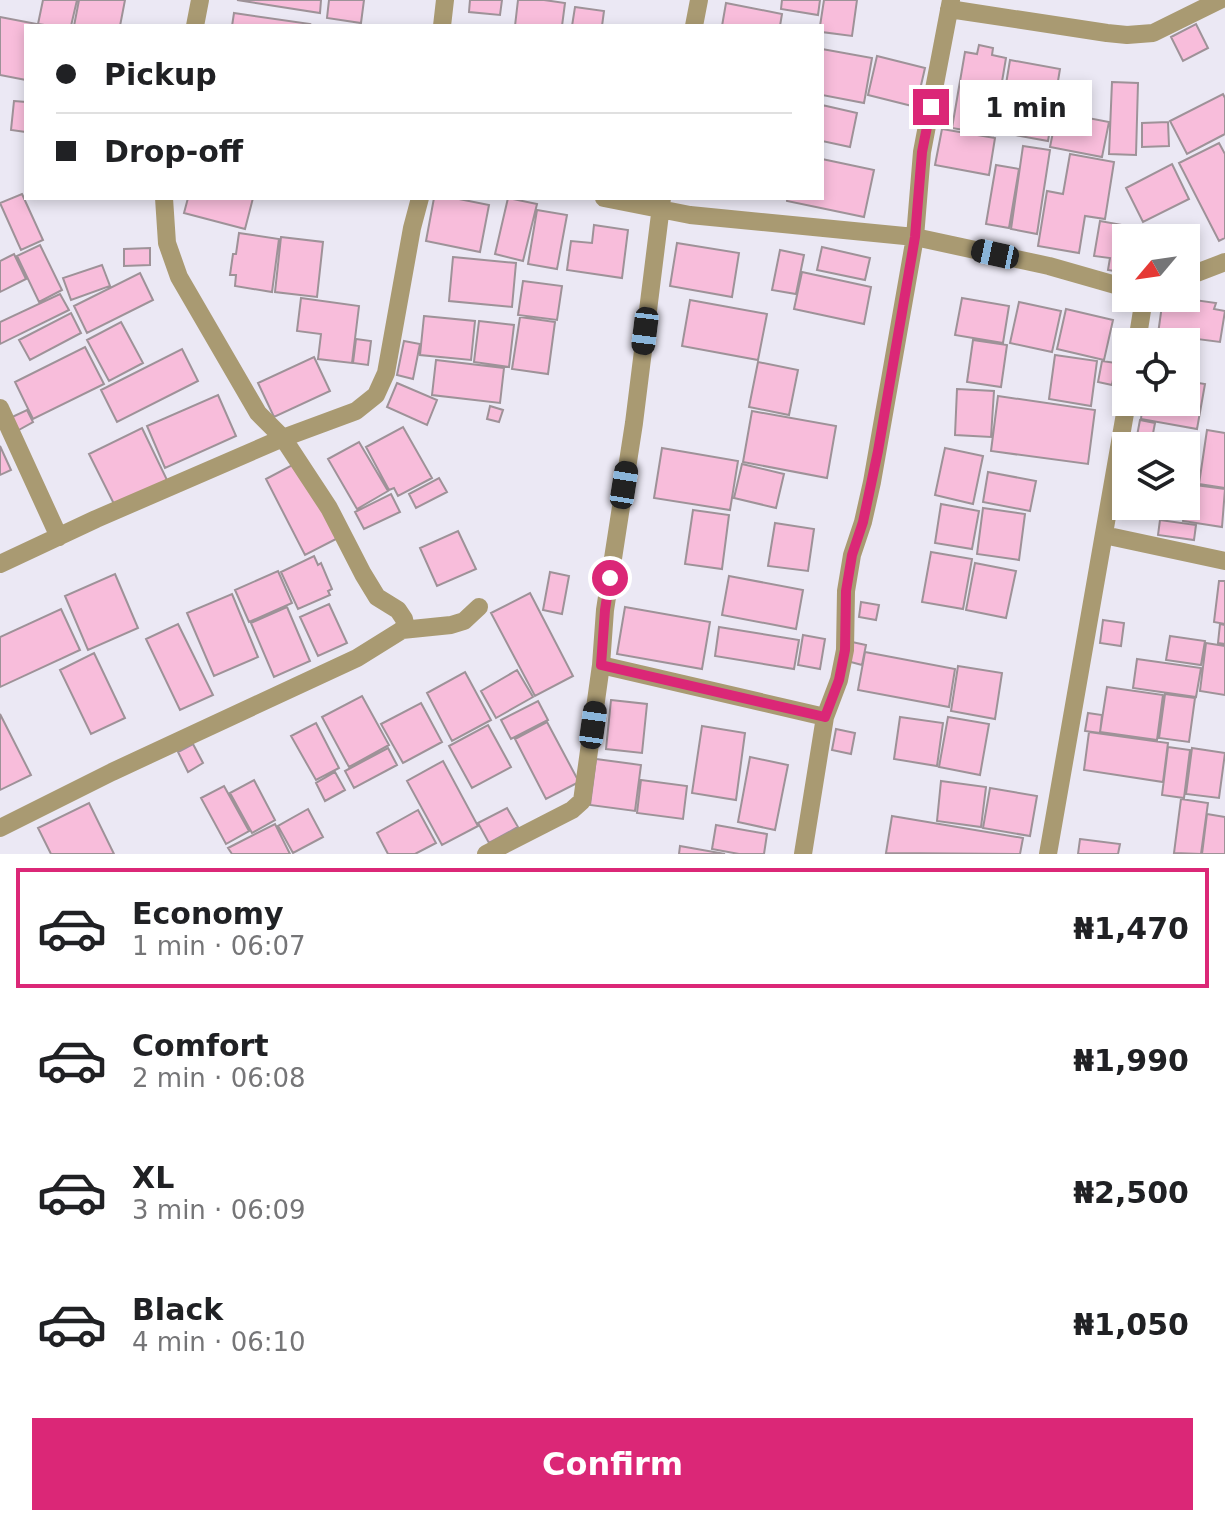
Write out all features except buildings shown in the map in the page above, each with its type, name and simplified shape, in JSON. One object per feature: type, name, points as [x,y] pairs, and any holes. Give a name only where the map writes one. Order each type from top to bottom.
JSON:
[{"type":"street","points":[[195,24],[200,0]]},
{"type":"street","points":[[442,24],[445,0]]},
{"type":"street","points":[[694,24],[699,0]]},
{"type":"street","points":[[803,854],[825,717],[839,680],[845,650],[846,591],[852,555],[872,482],[915,237],[922,152],[950,5],[1127,35],[1153,33],[1220,0]]},
{"type":"street","points":[[164,200],[167,243],[179,277],[258,413],[283,438],[329,508],[377,597],[398,610],[404,619],[402,630]]},
{"type":"street","points":[[0,564],[283,438],[356,411],[376,395],[386,373],[419,200]]},
{"type":"street","points":[[623,200],[661,204],[690,215],[915,237],[1049,266],[1112,284]]},
{"type":"street","points":[[486,854],[572,810],[582,801],[661,204]]},
{"type":"street","points":[[1200,272],[1225,262]]},
{"type":"street","points":[[0,408],[59,537]]},
{"type":"street","points":[[1048,854],[1125,416]]},
{"type":"street","points":[[1104,535],[1225,561]]},
{"type":"street","points":[[0,828],[112,772],[357,658],[402,630],[451,625],[464,621],[479,607]]},
{"type":"street","points":[[601,665],[825,717]]},
{"type":"route","points":[[610,578],[601,665],[825,717],[839,680],[845,650],[846,591],[878,451],[915,237],[922,152],[931,107]]}]
